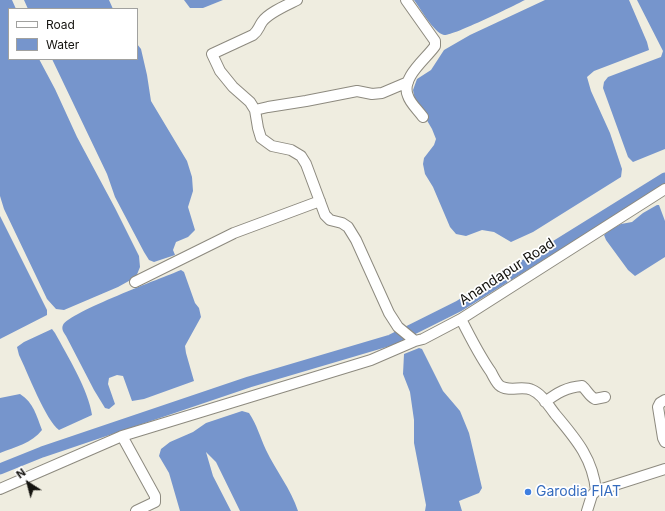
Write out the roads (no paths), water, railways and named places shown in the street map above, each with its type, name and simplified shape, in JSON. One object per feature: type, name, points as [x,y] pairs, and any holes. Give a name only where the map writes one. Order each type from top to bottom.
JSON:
[{"type":"street","points":[[297,0],[275,12],[262,22],[259,30],[253,35],[212,54],[220,71],[233,87],[250,102],[255,110],[261,138],[272,146],[290,150],[301,156],[306,164],[325,215],[330,220],[342,223],[348,227],[356,240],[383,302],[398,327],[412,339]]},
{"type":"street","points":[[406,0],[436,41],[436,46],[413,72],[406,90],[408,98],[423,117]]},
{"type":"street","points":[[255,110],[357,91],[372,94],[382,93],[408,82]]},
{"type":"street","name":"Anandapur Road","points":[[596,491],[595,479],[586,455],[579,443],[533,390],[526,387],[507,388],[499,385],[479,354],[461,319],[665,189]]},
{"type":"street","points":[[135,282],[234,233],[320,202]]},
{"type":"street","points":[[0,489],[122,436],[371,360],[412,339],[423,339],[461,319]]},
{"type":"street","points":[[545,402],[560,391],[577,386],[582,386],[587,390],[590,397],[595,399],[606,397]]},
{"type":"street","points":[[665,400],[660,403],[658,407],[665,442]]},
{"type":"street","points":[[122,436],[155,496],[155,502],[136,511]]},
{"type":"street","points":[[587,511],[592,495],[596,491],[665,468]]},
{"type":"water","points":[[0,0],[12,0],[16,8],[8,8],[8,60],[40,60],[55,89],[77,137],[139,256],[140,267],[136,277],[118,287],[64,310],[56,309],[47,299],[4,209],[0,196]]},
{"type":"water","points":[[24,0],[109,0],[113,8],[28,8]]},
{"type":"water","points":[[184,0],[223,0],[203,8],[190,8]]},
{"type":"water","points":[[414,0],[525,0],[459,31],[444,35],[436,30]]},
{"type":"water","points":[[545,0],[629,0],[649,50],[594,71],[587,77],[591,91],[610,133],[622,169],[621,177],[533,232],[511,242],[494,232],[482,230],[466,236],[456,234],[450,227],[433,187],[425,174],[423,164],[424,158],[434,145],[436,139],[432,129],[415,100],[413,90],[417,79],[431,70],[444,50],[470,35]]},
{"type":"water","points":[[637,0],[665,0],[665,149],[633,162],[628,157],[603,88],[604,82],[608,77],[661,57],[663,51]]},
{"type":"water","points":[[138,45],[141,49],[151,101],[187,161],[192,177],[193,191],[188,207],[195,230],[188,237],[176,242],[173,250],[175,255],[154,262],[149,260],[115,197],[107,174],[52,60],[138,60]]},
{"type":"water","points":[[659,205],[665,221],[665,257],[635,276],[628,270],[604,235],[621,224],[632,222],[643,213]]},
{"type":"water","points":[[0,216],[47,310],[47,315],[0,339]]},
{"type":"water","points":[[181,270],[184,272],[195,303],[199,308],[201,317],[185,346],[194,381],[144,399],[132,401],[123,376],[117,375],[109,378],[108,384],[115,404],[109,409],[105,408],[66,336],[62,328],[63,325],[69,319],[98,304]]},
{"type":"water","points":[[52,329],[82,384],[87,395],[92,415],[59,430],[48,417],[19,355],[17,347],[24,342]]},
{"type":"water","points":[[419,348],[422,349],[443,391],[460,411],[469,433],[482,488],[479,493],[459,501],[462,511],[425,511],[426,505],[414,443],[414,420],[410,392],[403,374],[404,354]]},
{"type":"water","points":[[20,394],[32,405],[42,430],[28,441],[0,453],[0,398]]},
{"type":"water","points":[[242,411],[249,413],[252,418],[266,450],[291,495],[298,511],[240,511],[216,462],[206,452],[213,476],[231,511],[180,511],[169,473],[159,456],[161,449],[170,442],[193,432],[206,423]]},
{"type":"waterway","points":[[0,469],[42,452],[249,382],[391,340],[459,306],[665,178]]},
{"type":"place","name":"Garodia FIAT","points":[[528,492]]}]
